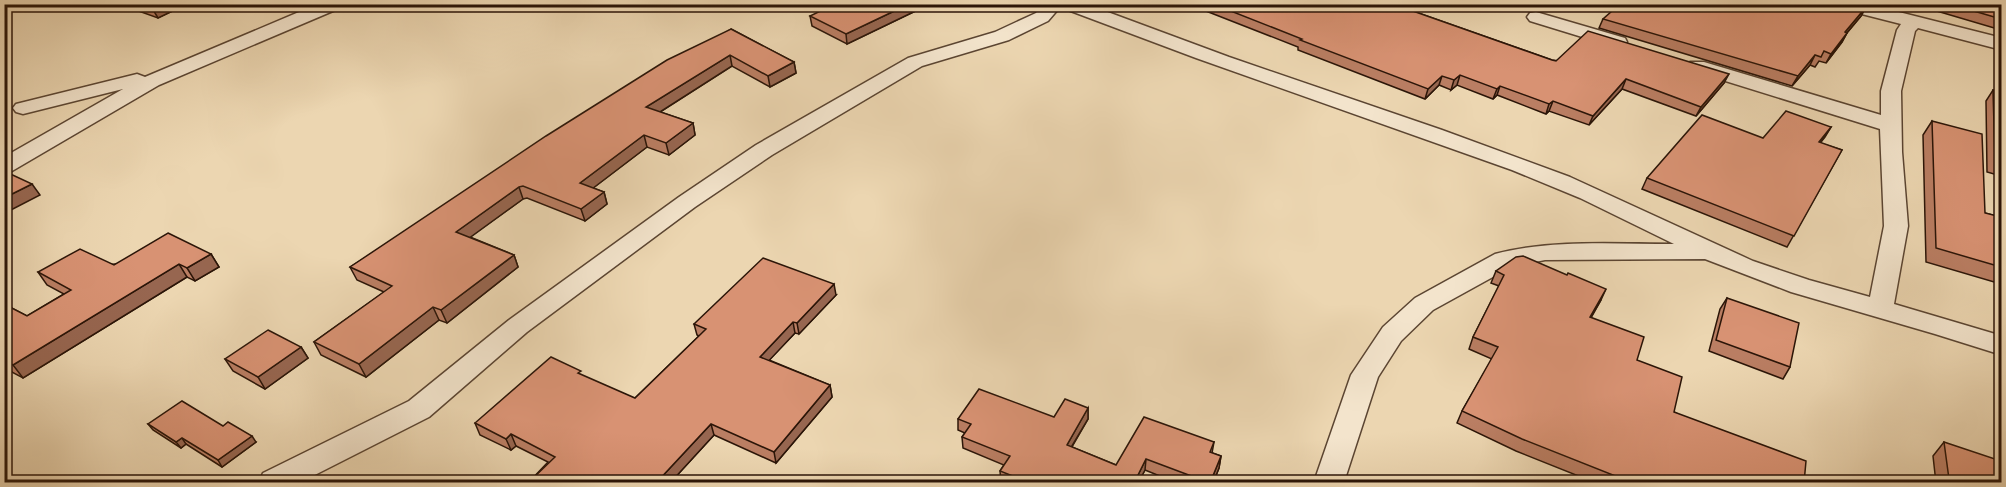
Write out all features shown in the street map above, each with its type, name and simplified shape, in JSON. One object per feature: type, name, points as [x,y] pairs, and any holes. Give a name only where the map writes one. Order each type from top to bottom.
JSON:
[{"type":"street","points":[[4,166],[152,81],[334,4]]},
{"type":"street","points":[[274,483],[419,409],[518,326],[687,202],[764,150],[915,62],[1002,36],[1041,17],[1053,4]]},
{"type":"street","points":[[1067,4],[1220,60],[1491,153],[1574,187],[1710,252],[1771,277],[1952,328],[2001,346]]},
{"type":"street","points":[[1844,4],[2001,44]]},
{"type":"street","points":[[1536,16],[1639,48]]},
{"type":"street","points":[[1880,309],[1896,226],[1890,124],[1891,91],[1896,63],[1906,30],[1912,22]]},
{"type":"street","points":[[1684,62],[1890,124]]},
{"type":"street","points":[[23,108],[186,66]]},
{"type":"street","points":[[1329,483],[1365,375],[1392,334],[1424,304],[1504,260],[1545,252],[1710,252]]},
{"type":"building","points":[[143,4],[160,4],[152,8]]},
{"type":"building","points":[[835,4],[909,4],[846,34],[810,16]]},
{"type":"building","points":[[1213,4],[1393,4],[1556,61],[1588,31],[1729,74],[1701,107],[1626,79],[1593,116],[1553,101],[1549,104],[1500,86],[1497,89],[1460,75],[1454,80],[1442,76],[1428,89]]},
{"type":"building","points":[[1620,4],[1765,4],[1785,10],[1790,4],[1857,4],[1866,7],[1845,32],[1847,33],[1831,54],[1824,51],[1821,57],[1815,55],[1798,76],[1603,19]]},
{"type":"building","points":[[1950,4],[2001,4],[2001,19]]},
{"type":"building","points":[[731,29],[794,62],[768,76],[730,55],[646,107],[693,123],[666,143],[644,135],[580,183],[604,192],[581,209],[523,186],[519,187],[456,232],[514,255],[441,310],[433,307],[359,364],[314,342],[392,286],[350,267],[546,136],[667,60]]},
{"type":"building","points":[[1993,90],[2001,92],[2001,163],[1995,161]]},
{"type":"building","points":[[1786,111],[1831,127],[1819,142],[1842,150],[1794,236],[1647,178],[1702,115],[1763,138]]},
{"type":"building","points":[[1932,121],[1982,134],[1985,213],[2001,217],[2001,267],[1936,248]]},
{"type":"building","points":[[4,171],[32,184],[4,198]]},
{"type":"building","points":[[168,233],[211,254],[187,268],[179,264],[13,365],[4,361],[4,304],[27,316],[71,290],[38,272],[80,249],[114,265]]},
{"type":"building","points":[[1523,256],[1606,289],[1590,317],[1644,337],[1637,360],[1682,377],[1674,412],[1806,461],[1804,483],[1633,483],[1522,439],[1462,411],[1498,347],[1473,337],[1504,275],[1496,271],[1516,257]]},
{"type":"building","points":[[763,258],[834,284],[760,357],[830,385],[774,452],[711,424],[656,483],[605,483],[591,476],[585,483],[528,483],[555,457],[511,434],[506,439],[475,423],[551,357],[581,371],[578,373],[635,398],[706,329],[694,324]]},
{"type":"building","points":[[1727,298],[1799,323],[1790,367],[1716,340]]},
{"type":"building","points":[[268,330],[301,347],[258,377],[225,359]]},
{"type":"building","points":[[979,389],[1054,417],[1065,399],[1088,408],[1067,445],[1116,465],[1144,417],[1214,442],[1210,452],[1221,456],[1210,483],[1146,459],[1134,483],[1012,483],[1015,477],[1000,471],[1010,456],[962,437],[971,424],[958,419]]},
{"type":"building","points":[[182,401],[223,426],[228,422],[252,436],[218,460],[182,438],[176,442],[148,424]]},
{"type":"building","points":[[1944,442],[2001,461],[2001,483],[1958,483],[1949,479]]}]
